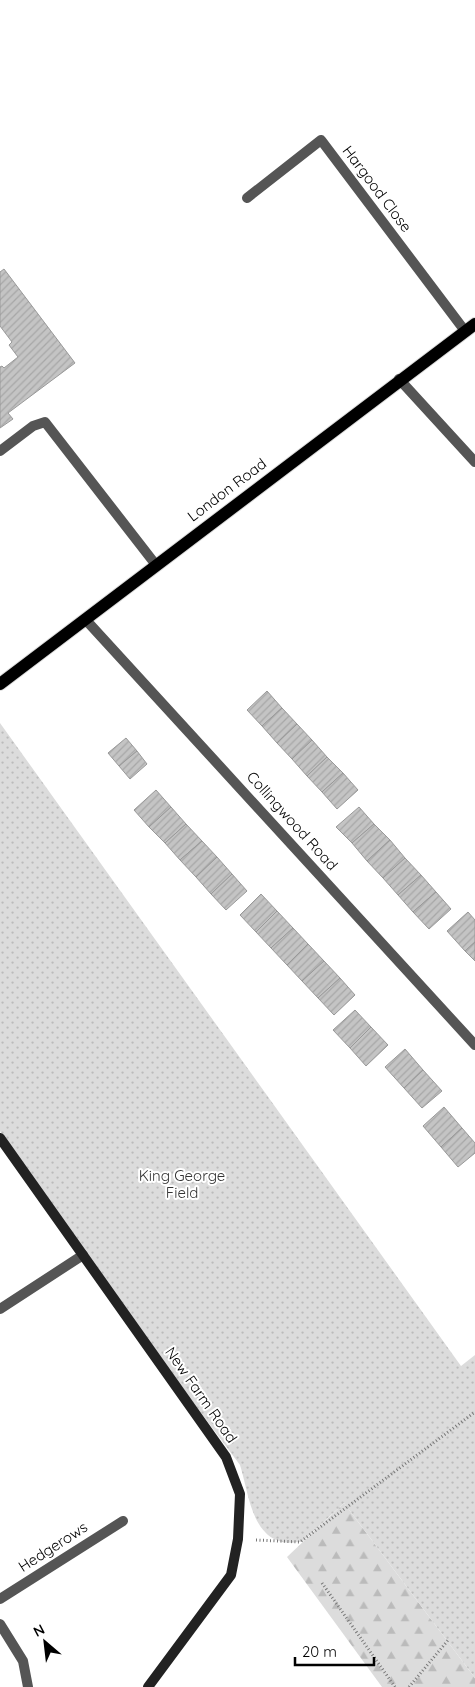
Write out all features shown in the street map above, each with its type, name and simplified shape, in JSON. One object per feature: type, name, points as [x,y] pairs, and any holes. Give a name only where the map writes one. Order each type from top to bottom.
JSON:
[{"type":"main road","name":"London Road","points":[[0,684],[470,327]]},
{"type":"street","name":"Hargood Close","points":[[247,198],[321,140],[470,327]]},
{"type":"street","points":[[400,379],[475,462]]},
{"type":"street","points":[[0,451],[33,426],[45,422],[156,565]]},
{"type":"street","name":"Collingwood Road","points":[[85,619],[475,1045]]},
{"type":"street","name":"New Farm Road","points":[[0,1138],[226,1457],[240,1494],[238,1539],[231,1574],[148,1687]]},
{"type":"street","points":[[0,1309],[83,1255]]},
{"type":"street","name":"Hedgerows","points":[[0,1599],[123,1521]]},
{"type":"street","points":[[0,1624],[23,1661],[28,1687]]},
{"type":"path","points":[[238,1539],[300,1542],[475,1412]]},
{"type":"path","points":[[322,1583],[395,1687]]},
{"type":"path","points":[[409,1687],[449,1639]]},
{"type":"green space","name":"King George Field","points":[[0,723],[461,1366],[475,1355],[475,1678],[344,1503],[302,1542],[281,1542],[262,1529],[256,1520],[248,1498],[240,1465],[83,1255],[0,1131]]},
{"type":"green space","points":[[344,1503],[475,1678],[475,1687],[382,1687],[287,1557]]},
{"type":"building","points":[[4,269],[75,363],[8,413],[13,419],[0,428],[0,367],[4,368],[18,357],[9,345],[12,342],[0,326],[0,272]]},
{"type":"building","points":[[267,691],[282,708],[262,726],[247,710]]},
{"type":"building","points":[[282,708],[297,724],[277,743],[262,726]]},
{"type":"building","points":[[297,724],[312,740],[292,759],[277,743]]},
{"type":"building","points":[[126,738],[137,751],[119,766],[108,753]]},
{"type":"building","points":[[312,740],[327,757],[307,776],[292,759]]},
{"type":"building","points":[[137,751],[147,764],[130,779],[119,766]]},
{"type":"building","points":[[327,757],[343,773],[322,792],[307,776]]},
{"type":"building","points":[[343,773],[358,790],[337,809],[322,792]]},
{"type":"building","points":[[156,790],[171,807],[149,827],[134,810]]},
{"type":"building","points":[[171,807],[186,824],[165,843],[149,827]]},
{"type":"building","points":[[359,807],[374,824],[352,843],[336,827]]},
{"type":"building","points":[[186,824],[202,841],[180,860],[165,843]]},
{"type":"building","points":[[374,824],[390,840],[367,861],[352,843]]},
{"type":"building","points":[[390,840],[405,858],[383,878],[367,861]]},
{"type":"building","points":[[202,841],[217,857],[196,877],[180,860]]},
{"type":"building","points":[[217,857],[232,874],[211,894],[196,877]]},
{"type":"building","points":[[405,858],[421,875],[398,895],[383,878]]},
{"type":"building","points":[[232,874],[247,891],[226,910],[211,894]]},
{"type":"building","points":[[421,875],[436,892],[413,912],[398,895]]},
{"type":"building","points":[[436,892],[451,909],[429,929],[413,912]]},
{"type":"building","points":[[261,894],[277,911],[256,932],[240,915]]},
{"type":"building","points":[[277,911],[293,928],[271,948],[256,932]]},
{"type":"building","points":[[468,912],[475,920],[475,942],[465,951],[447,931]]},
{"type":"building","points":[[293,928],[308,944],[287,965],[271,948]]},
{"type":"building","points":[[475,942],[475,961],[465,951]]},
{"type":"building","points":[[308,944],[324,961],[302,981],[287,965]]},
{"type":"building","points":[[324,961],[340,978],[318,998],[302,981]]},
{"type":"building","points":[[340,978],[355,995],[334,1015],[318,998]]},
{"type":"building","points":[[355,1010],[371,1027],[350,1048],[333,1030]]},
{"type":"building","points":[[371,1027],[388,1045],[366,1066],[350,1048]]},
{"type":"building","points":[[405,1049],[423,1070],[404,1088],[385,1067]]},
{"type":"building","points":[[423,1070],[442,1091],[422,1108],[404,1088]]},
{"type":"building","points":[[444,1107],[462,1128],[441,1147],[423,1126]]},
{"type":"building","points":[[462,1128],[475,1143],[475,1153],[458,1167],[441,1147]]}]
